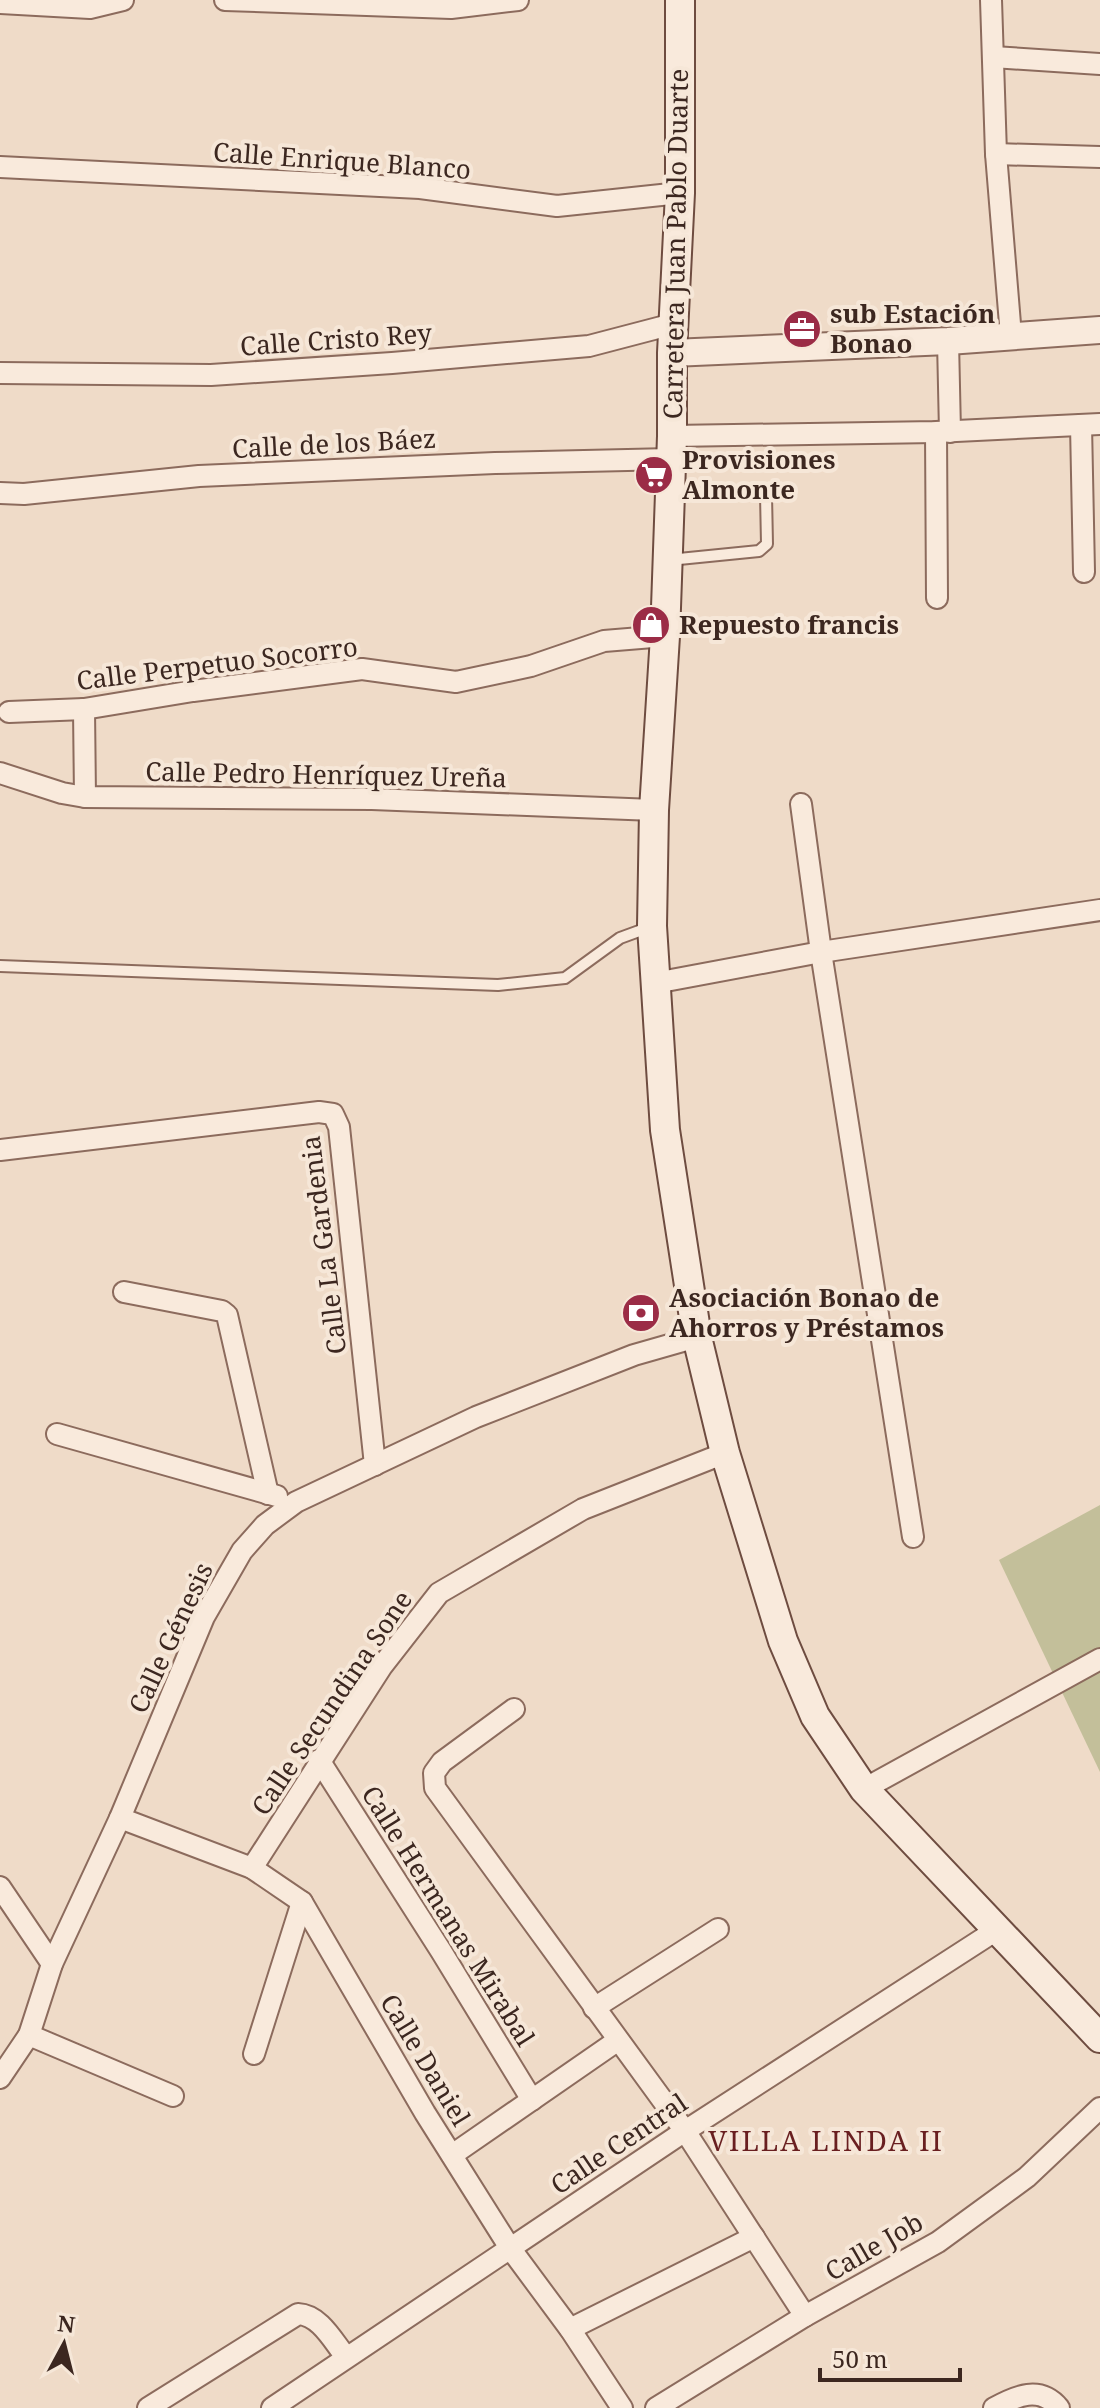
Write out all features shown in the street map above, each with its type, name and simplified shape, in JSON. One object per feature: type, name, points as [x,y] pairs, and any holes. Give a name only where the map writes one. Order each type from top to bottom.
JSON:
[{"type":"main road","name":"Carretera Juan Pablo Duarte","points":[[680,0],[680,193],[672,353],[665,636],[654,810],[652,926],[665,1130],[697,1337],[725,1453],[788,1654],[815,1716],[864,1789],[1100,2038]]},
{"type":"street","points":[[0,3],[90,8],[123,0]]},
{"type":"street","points":[[225,0],[451,8],[518,0]]},
{"type":"street","points":[[991,0],[996,154],[1011,336]]},
{"type":"street","points":[[993,57],[1100,64]]},
{"type":"street","points":[[996,154],[1100,157]]},
{"type":"street","name":"Calle Enrique Blanco","points":[[0,167],[420,188],[557,206],[680,193]]},
{"type":"street","name":"Calle Cristo Rey","points":[[0,373],[211,375],[392,363],[589,346],[673,324]]},
{"type":"street","points":[[672,353],[948,341],[1100,330]]},
{"type":"street","points":[[937,598],[948,341]]},
{"type":"street","points":[[1084,572],[1091,425]]},
{"type":"street","name":"Calle de los Báez","points":[[0,493],[24,494],[199,476],[495,463],[671,448],[1091,425]]},
{"type":"street","name":"Calle Perpetuo Socorro","points":[[9,712],[84,709],[362,669],[456,682],[531,666],[604,641],[665,636]]},
{"type":"street","points":[[84,709],[85,797]]},
{"type":"street","name":"Calle Pedro Henríquez Ureña","points":[[0,773],[62,793],[85,797],[372,799],[654,810]]},
{"type":"street","points":[[801,804],[821,952],[913,1537]]},
{"type":"street","points":[[655,983],[821,952],[1100,910]]},
{"type":"street","name":"Calle La Gardenia","points":[[0,1150],[319,1112],[333,1114],[339,1127],[375,1465]]},
{"type":"street","points":[[124,1292],[222,1311],[227,1315],[268,1494]]},
{"type":"street","name":"Calle Génesis","points":[[0,2078],[29,2035],[52,1964],[120,1818],[204,1617],[242,1551],[265,1525],[296,1502],[476,1417],[634,1355],[697,1337]]},
{"type":"street","points":[[57,1434],[296,1502]]},
{"type":"street","name":"Calle Secundina Sone","points":[[252,1868],[382,1666],[439,1593],[583,1509],[725,1453]]},
{"type":"street","points":[[864,1789],[1100,1659]]},
{"type":"street","points":[[514,1709],[442,1762],[434,1773],[435,1788],[685,2131],[805,2316]]},
{"type":"street","name":"Calle Hermanas Mirabal","points":[[319,1760],[532,2100]]},
{"type":"street","name":"Calle Daniel","points":[[120,1818],[252,1868],[302,1902],[510,2248],[570,2329],[622,2408]]},
{"type":"street","points":[[0,1887],[52,1964]]},
{"type":"street","points":[[254,2054],[302,1902]]},
{"type":"street","points":[[594,2008],[718,1929]]},
{"type":"street","name":"Calle Central","points":[[272,2408],[685,2131],[998,1929]]},
{"type":"street","points":[[29,2035],[173,2096]]},
{"type":"street","points":[[452,2155],[617,2041]]},
{"type":"street","name":"Calle Job","points":[[656,2408],[805,2316],[938,2242],[1027,2177],[1100,2108]]},
{"type":"street","points":[[570,2329],[754,2237]]},
{"type":"street","points":[[148,2408],[298,2314],[318,2321],[346,2357]]},
{"type":"street","points":[[994,2408],[1020,2394],[1037,2394],[1059,2408]]},
{"type":"lane","points":[[667,560],[759,551],[767,544],[766,495],[763,490],[670,495]]},
{"type":"lane","points":[[0,966],[498,985],[565,978],[620,938],[652,926]]},
{"type":"shaded area","points":[[1100,1505],[1100,1772],[999,1560]]},
{"type":"place","name":"sub Estación Bonao","points":[[802,329]]},
{"type":"place","name":"Provisiones Almonte","points":[[654,475]]},
{"type":"place","name":"Repuesto francis","points":[[651,625]]},
{"type":"place","name":"Asociación Bonao de Ahorros y Préstamos","points":[[641,1313]]},
{"type":"district","name":"VILLA LINDA II","points":[[826,2141]]}]
